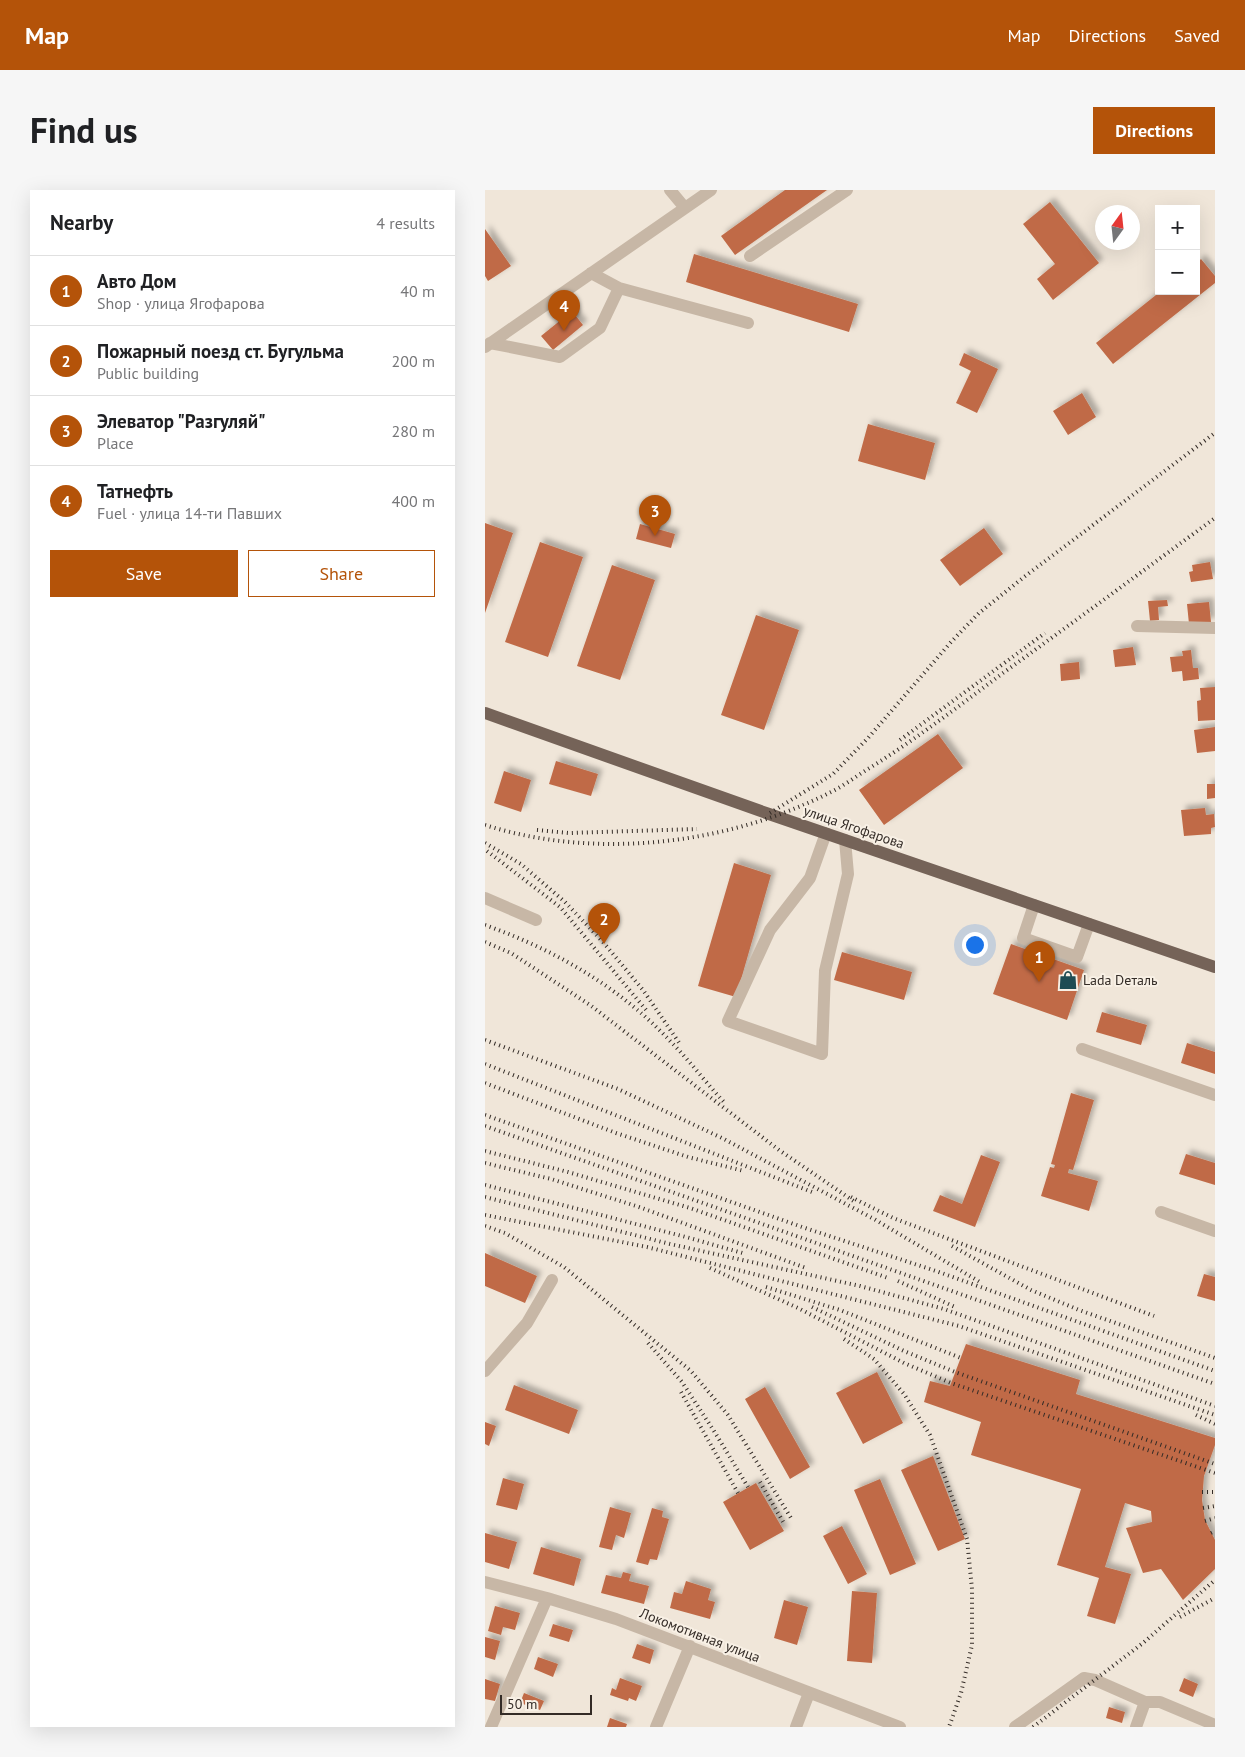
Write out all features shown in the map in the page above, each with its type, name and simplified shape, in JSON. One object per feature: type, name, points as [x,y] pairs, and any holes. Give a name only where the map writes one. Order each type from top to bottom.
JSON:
[{"type":"main road","name":"улица Ягофарова","points":[[485,713],[845,840],[1215,967]]},
{"type":"street","points":[[670,190],[685,208]]},
{"type":"street","points":[[488,345],[711,190]]},
{"type":"street","points":[[750,256],[847,190]]},
{"type":"street","points":[[591,273],[619,288],[748,323]]},
{"type":"street","points":[[488,345],[560,357],[600,328],[619,288]]},
{"type":"street","points":[[1137,626],[1215,628]]},
{"type":"street","points":[[826,833],[810,878],[770,930],[728,1021],[822,1054],[825,971],[848,874],[845,840]]},
{"type":"street","points":[[485,898],[536,920]]},
{"type":"street","points":[[1034,905],[1023,938],[1077,957],[1089,924]]},
{"type":"street","points":[[1082,1049],[1215,1095]]},
{"type":"street","points":[[1161,1212],[1215,1231]]},
{"type":"street","points":[[485,1371],[527,1323],[552,1280]]},
{"type":"street","name":"Локомотивная улица","points":[[485,1582],[616,1619],[899,1727]]},
{"type":"street","points":[[491,1727],[547,1598]]},
{"type":"street","points":[[657,1727],[690,1646]]},
{"type":"street","points":[[1015,1727],[1084,1678],[1095,1680],[1145,1702],[1161,1702],[1215,1725]]},
{"type":"street","points":[[796,1727],[809,1693]]},
{"type":"street","points":[[1137,1727],[1145,1702]]},
{"type":"building","points":[[785,190],[827,190],[735,255],[721,236]]},
{"type":"building","points":[[1050,202],[1099,263],[1053,300],[1037,279],[1055,264],[1023,224]]},
{"type":"building","points":[[485,229],[511,266],[488,281],[485,276]]},
{"type":"building","points":[[694,254],[858,304],[849,332],[686,282]]},
{"type":"building","points":[[1200,260],[1215,276],[1215,283],[1200,295]]},
{"type":"building","points":[[1156,295],[1200,295],[1113,364],[1096,343]]},
{"type":"building","points":[[572,311],[583,325],[553,350],[541,336]]},
{"type":"building","points":[[964,353],[998,369],[977,413],[956,403],[971,371],[959,365]]},
{"type":"building","points":[[1082,393],[1096,417],[1068,435],[1053,411]]},
{"type":"building","points":[[868,424],[935,443],[925,480],[858,461]]},
{"type":"building","points":[[485,523],[513,533],[485,613]]},
{"type":"building","points":[[640,524],[675,534],[671,548],[636,539]]},
{"type":"building","points":[[984,528],[1003,554],[960,586],[940,560]]},
{"type":"building","points":[[540,542],[583,557],[548,657],[505,642]]},
{"type":"building","points":[[1210,562],[1213,579],[1191,582],[1189,572],[1193,571],[1192,565]]},
{"type":"building","points":[[612,565],[655,580],[620,680],[577,666]]},
{"type":"building","points":[[1167,600],[1168,606],[1158,607],[1159,620],[1150,621],[1148,601]]},
{"type":"building","points":[[1209,602],[1211,622],[1189,624],[1187,604]]},
{"type":"building","points":[[756,615],[799,630],[764,730],[721,715]]},
{"type":"building","points":[[1133,647],[1136,665],[1115,667],[1113,650]]},
{"type":"building","points":[[1191,650],[1193,668],[1198,668],[1199,679],[1183,681],[1182,671],[1172,672],[1170,657],[1183,656],[1182,651]]},
{"type":"building","points":[[1079,662],[1080,679],[1061,681],[1060,664]]},
{"type":"building","points":[[1215,687],[1215,720],[1198,721],[1197,701],[1201,700],[1200,688]]},
{"type":"building","points":[[1215,727],[1215,751],[1197,753],[1194,730]]},
{"type":"building","points":[[938,734],[963,768],[884,825],[859,790]]},
{"type":"building","points":[[556,761],[598,774],[591,796],[549,784]]},
{"type":"building","points":[[504,771],[531,780],[521,812],[494,803]]},
{"type":"building","points":[[1207,784],[1215,784],[1215,798],[1207,799]]},
{"type":"building","points":[[1205,808],[1206,815],[1214,814],[1215,827],[1211,828],[1211,834],[1184,836],[1181,810]]},
{"type":"building","points":[[734,863],[771,875],[736,997],[698,986]]},
{"type":"building","points":[[1011,944],[1084,970],[1067,1020],[993,994]]},
{"type":"building","points":[[842,952],[912,972],[904,1000],[834,980]]},
{"type":"building","points":[[1102,1012],[1147,1025],[1141,1045],[1096,1032]]},
{"type":"building","points":[[1187,1043],[1215,1052],[1215,1074],[1181,1063]]},
{"type":"building","points":[[1071,1093],[1094,1100],[1073,1170],[1069,1169],[1068,1173],[1098,1181],[1089,1211],[1041,1196],[1050,1167],[1054,1168],[1055,1165],[1051,1164]]},
{"type":"building","points":[[1186,1154],[1215,1163],[1215,1185],[1179,1174]]},
{"type":"building","points":[[981,1155],[1000,1162],[975,1227],[933,1211],[940,1195],[962,1204]]},
{"type":"building","points":[[485,1253],[537,1276],[525,1303],[485,1286]]},
{"type":"building","points":[[1204,1274],[1215,1277],[1215,1301],[1197,1296]]},
{"type":"building","points":[[966,1344],[1080,1380],[1076,1394],[1215,1438],[1215,1445],[1204,1476],[1202,1500],[1205,1520],[1215,1540],[1215,1569],[1183,1600],[1161,1569],[1143,1573],[1126,1528],[1152,1522],[1151,1511],[1125,1503],[1105,1567],[1131,1574],[1115,1624],[1087,1616],[1099,1578],[1057,1565],[1081,1489],[971,1455],[981,1422],[924,1402],[930,1381],[950,1386]]},
{"type":"building","points":[[877,1372],[903,1423],[863,1444],[836,1393]]},
{"type":"building","points":[[514,1385],[578,1410],[569,1434],[505,1410]]},
{"type":"building","points":[[765,1387],[810,1467],[790,1479],[745,1399]]},
{"type":"building","points":[[485,1422],[496,1426],[489,1446],[485,1444]]},
{"type":"building","points":[[933,1456],[965,1539],[938,1551],[901,1470]]},
{"type":"building","points":[[503,1478],[524,1484],[517,1510],[496,1505]]},
{"type":"building","points":[[880,1479],[916,1564],[890,1575],[854,1490]]},
{"type":"building","points":[[756,1483],[784,1531],[750,1550],[723,1502]]},
{"type":"building","points":[[610,1507],[631,1513],[624,1538],[616,1535],[612,1550],[599,1547]]},
{"type":"building","points":[[652,1508],[663,1511],[662,1517],[669,1519],[657,1560],[650,1559],[648,1565],[636,1562]]},
{"type":"building","points":[[842,1526],[867,1574],[848,1584],[823,1536]]},
{"type":"building","points":[[485,1533],[517,1542],[509,1569],[485,1562]]},
{"type":"building","points":[[541,1547],[581,1559],[574,1586],[533,1574]]},
{"type":"building","points":[[623,1572],[631,1574],[629,1581],[649,1586],[644,1604],[601,1593],[606,1575],[621,1578]]},
{"type":"building","points":[[686,1581],[711,1589],[708,1600],[715,1602],[710,1619],[670,1608],[674,1592],[682,1594]]},
{"type":"building","points":[[852,1591],[877,1593],[872,1663],[847,1661]]},
{"type":"building","points":[[784,1600],[808,1607],[797,1645],[774,1638]]},
{"type":"building","points":[[495,1606],[520,1613],[515,1630],[503,1627],[501,1635],[488,1631]]},
{"type":"building","points":[[553,1624],[573,1630],[569,1642],[549,1636]]},
{"type":"building","points":[[485,1637],[500,1641],[495,1660],[485,1657]]},
{"type":"building","points":[[637,1644],[654,1650],[650,1664],[632,1658]]},
{"type":"building","points":[[538,1657],[558,1664],[553,1677],[534,1669]]},
{"type":"building","points":[[620,1678],[642,1686],[636,1701],[629,1698],[628,1701],[610,1695],[612,1688],[616,1690]]},
{"type":"building","points":[[1184,1678],[1198,1684],[1193,1697],[1179,1691]]},
{"type":"building","points":[[485,1679],[500,1684],[495,1701],[485,1699]]},
{"type":"building","points":[[524,1693],[544,1701],[540,1710],[520,1703]]},
{"type":"building","points":[[1109,1707],[1125,1712],[1122,1723],[1106,1718]]},
{"type":"building","points":[[610,1718],[627,1724],[626,1727],[607,1727]]},
{"type":"railway","points":[[770,813],[833,774],[868,738],[951,642],[979,613],[1215,433]]},
{"type":"railway","points":[[485,825],[527,836],[571,842],[615,844],[660,842],[704,835],[747,825],[789,811],[839,788],[937,723],[1215,518]]},
{"type":"railway","points":[[900,740],[1045,633]]},
{"type":"railway","points":[[537,830],[569,833],[697,829]]},
{"type":"railway","points":[[485,843],[521,864],[565,902],[603,942],[643,990],[680,1044]]},
{"type":"railway","points":[[487,851],[560,907],[647,1011]]},
{"type":"railway","points":[[485,925],[536,946],[585,972],[608,987],[651,1022],[678,1049],[724,1102]]},
{"type":"railway","points":[[485,942],[511,953],[590,1005],[779,1150],[855,1202]]},
{"type":"railway","points":[[485,1040],[618,1089],[722,1138],[874,1219],[980,1282]]},
{"type":"railway","points":[[485,1064],[812,1192]]},
{"type":"railway","points":[[485,1083],[616,1133],[688,1157],[744,1171]]},
{"type":"railway","points":[[485,1115],[805,1228],[936,1271],[1215,1371]]},
{"type":"railway","points":[[485,1126],[1215,1384]]},
{"type":"railway","points":[[485,1151],[568,1172],[690,1208],[888,1278]]},
{"type":"railway","points":[[485,1163],[551,1179],[639,1207],[806,1268]]},
{"type":"railway","points":[[485,1185],[746,1254]]},
{"type":"railway","points":[[485,1197],[670,1244],[860,1286],[944,1309],[1215,1406]]},
{"type":"railway","points":[[851,1197],[893,1218],[1154,1316]]},
{"type":"railway","points":[[485,1215],[647,1247],[959,1326],[1215,1415]]},
{"type":"railway","points":[[485,1226],[505,1233],[564,1267],[691,1371],[728,1415],[791,1518]]},
{"type":"railway","points":[[952,1246],[1031,1290],[1079,1310],[1215,1358]]},
{"type":"railway","points":[[710,1268],[798,1308],[904,1363],[951,1383],[1215,1473]]},
{"type":"railway","points":[[898,1281],[955,1307]]},
{"type":"railway","points":[[766,1287],[840,1310],[961,1358]]},
{"type":"railway","points":[[812,1307],[904,1351],[955,1372],[1215,1464]]},
{"type":"railway","points":[[844,1339],[874,1359],[904,1394],[930,1435],[967,1539],[972,1589],[972,1645],[961,1693],[949,1727]]},
{"type":"railway","points":[[648,1343],[682,1382],[748,1487]]},
{"type":"railway","points":[[681,1392],[738,1493]]},
{"type":"railway","points":[[1196,1415],[1215,1424]]},
{"type":"railway","points":[[760,1482],[785,1525]]},
{"type":"railway","points":[[1202,1492],[1215,1492]]},
{"type":"railway","points":[[1203,1508],[1215,1506]]},
{"type":"railway","points":[[1205,1521],[1215,1518]]},
{"type":"railway","points":[[1211,1533],[1215,1531]]},
{"type":"railway","points":[[1033,1727],[1143,1643],[1215,1580]]},
{"type":"railway","points":[[1180,1617],[1215,1598]]},
{"type":"place","name":"Татнефть","points":[[564,331]]},
{"type":"place","name":"Элеватор \"Разгуляй\"","points":[[655,536]]},
{"type":"place","name":"Пожарный поезд ст. Бугульма","points":[[604,944]]},
{"type":"place","name":"Lada Dеталь","points":[[1068,980]]},
{"type":"place","name":"Авто Дом","points":[[1039,982]]}]
